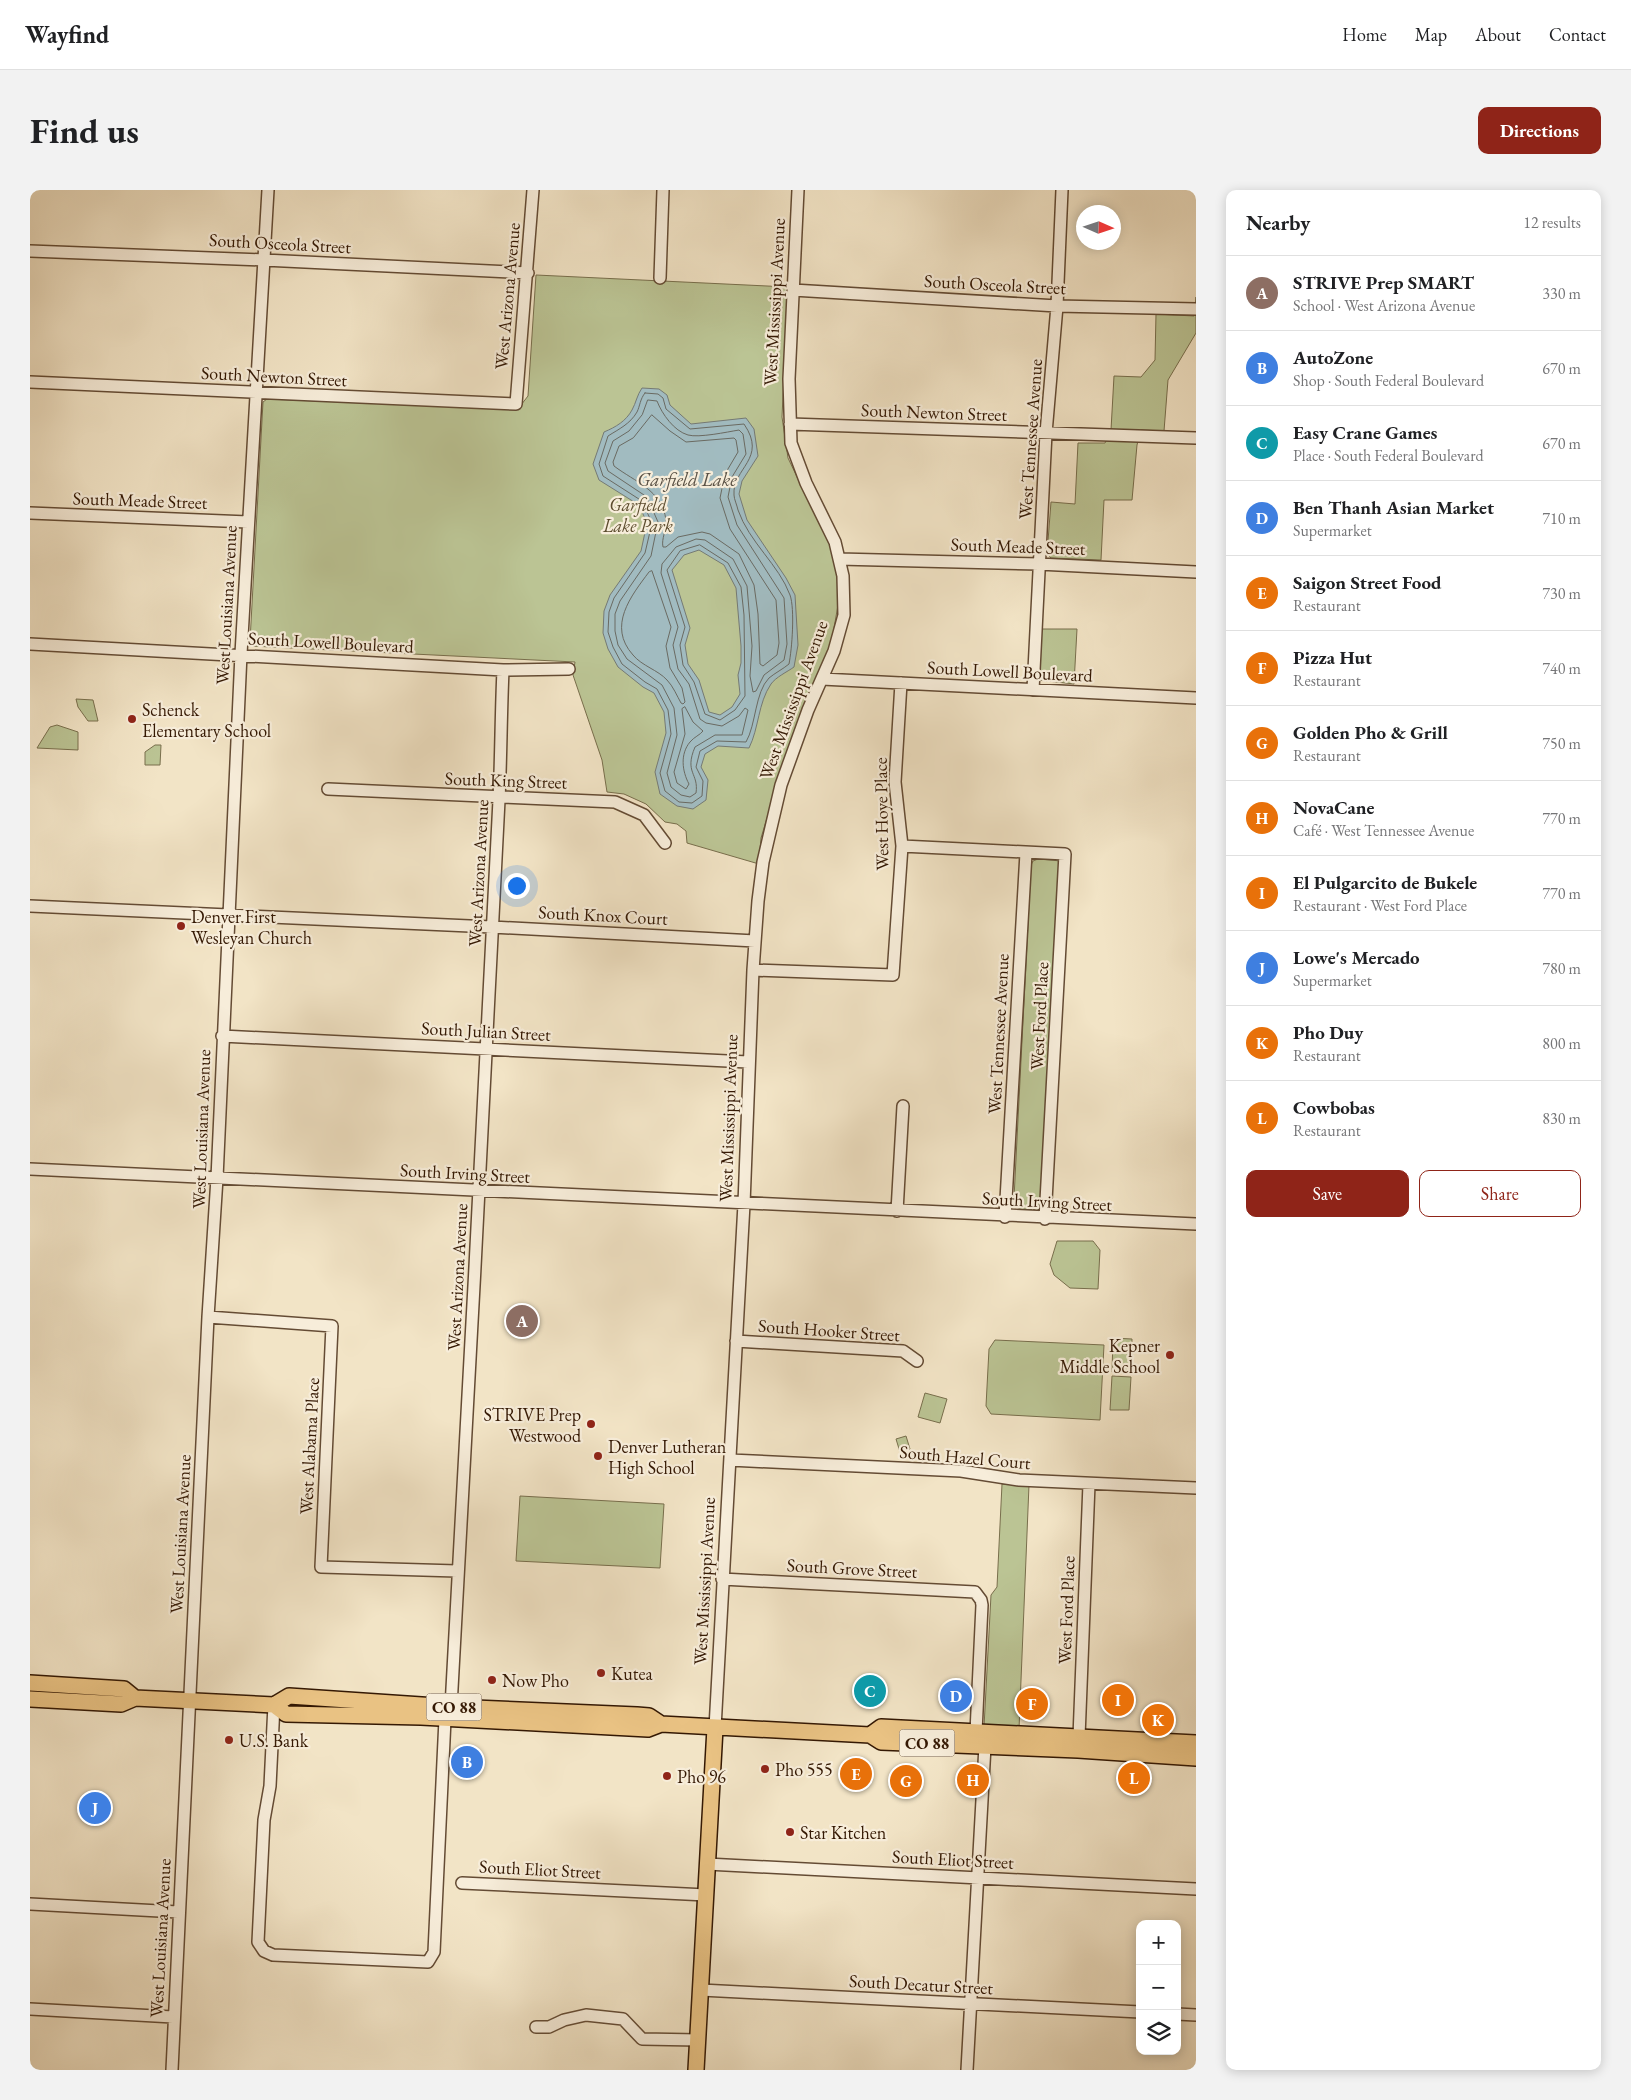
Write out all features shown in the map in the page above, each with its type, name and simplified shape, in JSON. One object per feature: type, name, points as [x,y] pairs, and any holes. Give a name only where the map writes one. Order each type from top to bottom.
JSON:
[{"type":"main road","name":"CO 88","points":[[30,1683],[124,1689],[135,1698]]},
{"type":"main road","name":"CO 88","points":[[30,1699],[121,1704],[135,1698],[274,1705],[289,1696],[448,1713],[637,1715],[649,1716],[661,1724],[870,1735],[880,1742],[1196,1758]]},
{"type":"main road","name":"CO 88","points":[[870,1735],[881,1727],[1196,1743]]},
{"type":"main road","name":"West Mississippi Avenue","points":[[696,2070],[715,1728]]},
{"type":"street","name":"West Louisiana Avenue","points":[[172,2070],[178,1912],[208,1316],[217,1178],[240,654],[268,190]]},
{"type":"street","name":"West Arizona Avenue","points":[[516,404],[528,273],[533,190]]},
{"type":"street","points":[[660,278],[663,190]]},
{"type":"street","name":"West Mississippi Avenue","points":[[715,1728],[744,1204],[753,970],[763,862],[792,749],[834,651],[844,615],[843,583],[835,542],[798,463],[791,442],[789,379],[798,190]]},
{"type":"street","name":"West Tennessee Avenue","points":[[1033,690],[1046,433],[1057,306],[1062,190]]},
{"type":"street","name":"South Osceola Street","points":[[30,251],[528,273]]},
{"type":"street","name":"South Osceola Street","points":[[793,290],[1057,306],[1196,309]]},
{"type":"street","name":"South Newton Street","points":[[30,382],[516,404]]},
{"type":"street","name":"South Newton Street","points":[[790,424],[1196,438]]},
{"type":"street","name":"South Meade Street","points":[[30,513],[248,522]]},
{"type":"street","name":"South Meade Street","points":[[839,559],[1039,564],[1196,572]]},
{"type":"street","name":"South Lowell Boulevard","points":[[30,644],[240,654],[503,670],[569,669]]},
{"type":"street","name":"West Arizona Avenue","points":[[274,1705],[270,1786],[264,1820],[258,1942],[264,1950],[273,1955],[428,1962],[434,1952],[480,1191],[499,798],[503,670]]},
{"type":"street","name":"South Lowell Boulevard","points":[[822,679],[1196,698]]},
{"type":"street","name":"West Hoye Place","points":[[753,970],[892,974],[902,846],[895,782],[901,683]]},
{"type":"street","name":"South King Street","points":[[328,789],[615,802],[644,815],[665,843]]},
{"type":"street","points":[[902,846],[1026,853]]},
{"type":"street","name":"West Tennessee Avenue","points":[[1005,1216],[1026,853]]},
{"type":"street","name":"West Ford Place","points":[[1026,853],[1065,854],[1045,1218]]},
{"type":"street","name":"South Knox Court","points":[[30,906],[755,941]]},
{"type":"street","name":"South Julian Street","points":[[222,1036],[748,1062]]},
{"type":"street","points":[[897,1211],[903,1106]]},
{"type":"street","name":"South Irving Street","points":[[30,1169],[1196,1224]]},
{"type":"street","name":"West Alabama Place","points":[[208,1316],[332,1326],[321,1567],[457,1571]]},
{"type":"street","name":"South Hooker Street","points":[[736,1341],[904,1351],[917,1361]]},
{"type":"street","name":"South Hazel Court","points":[[730,1460],[961,1471],[1018,1480],[1196,1488]]},
{"type":"street","name":"West Ford Place","points":[[1079,1737],[1089,1484]]},
{"type":"street","name":"South Grove Street","points":[[722,1579],[975,1592],[979,1596],[982,1605],[976,1732]]},
{"type":"street","points":[[967,2070],[985,1746]]},
{"type":"street","name":"South Eliot Street","points":[[707,1864],[1196,1889]]},
{"type":"street","name":"South Eliot Street","points":[[462,1883],[706,1895]]},
{"type":"street","points":[[30,1904],[178,1912]]},
{"type":"street","name":"South Decatur Street","points":[[700,1990],[1136,2012]]},
{"type":"street","points":[[30,2009],[173,2017]]},
{"type":"street","points":[[1181,2014],[1196,2015]]},
{"type":"street","points":[[536,2027],[549,2027],[564,2020],[586,2015],[623,2019],[642,2040],[698,2040]]},
{"type":"green space","name":"Garfield Lake Park","points":[[536,275],[788,287],[782,417],[788,458],[832,550],[838,579],[839,599],[832,640],[783,765],[761,838],[759,864],[687,843],[686,831],[677,824],[665,822],[646,804],[624,794],[607,792],[602,760],[573,675],[575,662],[251,646],[263,402],[267,399],[513,409],[521,405],[528,396]]},
{"type":"green space","points":[[1196,297],[1196,333],[1168,380],[1164,431],[1141,430],[1137,445],[1132,500],[1104,500],[1101,560],[1051,558],[1047,554],[1051,502],[1075,504],[1078,443],[1105,443],[1111,430],[1114,376],[1141,377],[1155,360],[1156,314],[1194,316]]},
{"type":"green space","points":[[1043,629],[1077,629],[1074,684],[1039,680],[1040,632]]},
{"type":"green space","points":[[76,699],[93,700],[98,721],[88,721],[78,707]]},
{"type":"green space","points":[[57,725],[78,732],[78,750],[37,748],[50,727]]},
{"type":"green space","points":[[155,745],[161,745],[160,765],[145,765],[145,752]]},
{"type":"green space","points":[[1038,859],[1061,861],[1041,1210],[1015,1207],[1014,1198],[1031,865],[1033,861]]},
{"type":"green space","points":[[1057,1241],[1093,1241],[1100,1250],[1098,1289],[1070,1288],[1054,1275],[1050,1264]]},
{"type":"green space","points":[[1113,1338],[1132,1339],[1131,1373],[1112,1372]]},
{"type":"green space","points":[[995,1340],[1104,1345],[1100,1420],[991,1414],[986,1406],[989,1349]]},
{"type":"green space","points":[[1112,1376],[1131,1377],[1129,1410],[1110,1410]]},
{"type":"green space","points":[[925,1393],[947,1399],[940,1423],[918,1417]]},
{"type":"green space","points":[[906,1436],[910,1449],[900,1452],[896,1439]]},
{"type":"green space","points":[[1002,1484],[1029,1485],[1019,1729],[984,1727],[991,1595],[997,1587]]},
{"type":"green space","points":[[520,1496],[664,1504],[660,1568],[516,1561]]},
{"type":"water","name":"Garfield Lake","points":[[642,388],[659,389],[667,395],[670,405],[691,424],[746,418],[754,429],[758,456],[742,481],[739,494],[747,520],[786,578],[795,595],[798,645],[794,667],[776,679],[767,691],[749,748],[718,746],[705,754],[701,767],[708,780],[706,800],[693,809],[677,806],[660,794],[655,772],[666,733],[664,712],[654,693],[643,687],[618,667],[608,649],[603,633],[604,611],[610,595],[641,551],[647,523],[639,505],[599,480],[593,464],[604,432],[617,426],[630,414]],"holes":[[[699,550],[724,565],[736,588],[741,663],[738,675],[740,694],[732,707],[720,715],[709,712],[699,680],[688,664],[685,645],[690,628],[672,570],[684,555]]]},
{"type":"place","name":"Schenck Elementary School","points":[[132,719]]},
{"type":"place","name":"Denver First Wesleyan Church","points":[[181,926]]},
{"type":"place","name":"STRIVE Prep SMART","points":[[522,1321]]},
{"type":"place","name":"Kepner Middle School","points":[[1170,1355]]},
{"type":"place","name":"STRIVE Prep Westwood","points":[[591,1424]]},
{"type":"place","name":"Denver Lutheran High School","points":[[598,1456]]},
{"type":"place","name":"Kutea","points":[[601,1673]]},
{"type":"place","name":"Now Pho","points":[[492,1680]]},
{"type":"place","name":"Easy Crane Games","points":[[870,1691]]},
{"type":"place","name":"Ben Thanh Asian Market","points":[[956,1696]]},
{"type":"place","name":"El Pulgarcito de Bukele","points":[[1118,1700]]},
{"type":"place","name":"Pizza Hut","points":[[1032,1704]]},
{"type":"place","name":"Pho Duy","points":[[1158,1720]]},
{"type":"place","name":"U.S. Bank","points":[[229,1740]]},
{"type":"place","name":"AutoZone","points":[[467,1762]]},
{"type":"place","name":"Pho 555","points":[[765,1769]]},
{"type":"place","name":"Saigon Street Food","points":[[856,1774]]},
{"type":"place","name":"Pho 96","points":[[667,1776]]},
{"type":"place","name":"Cowbobas","points":[[1134,1778]]},
{"type":"place","name":"NovaCane","points":[[973,1780]]},
{"type":"place","name":"Golden Pho & Grill","points":[[906,1781]]},
{"type":"place","name":"Lowe's Mercado","points":[[95,1808]]},
{"type":"place","name":"Star Kitchen","points":[[790,1832]]}]
